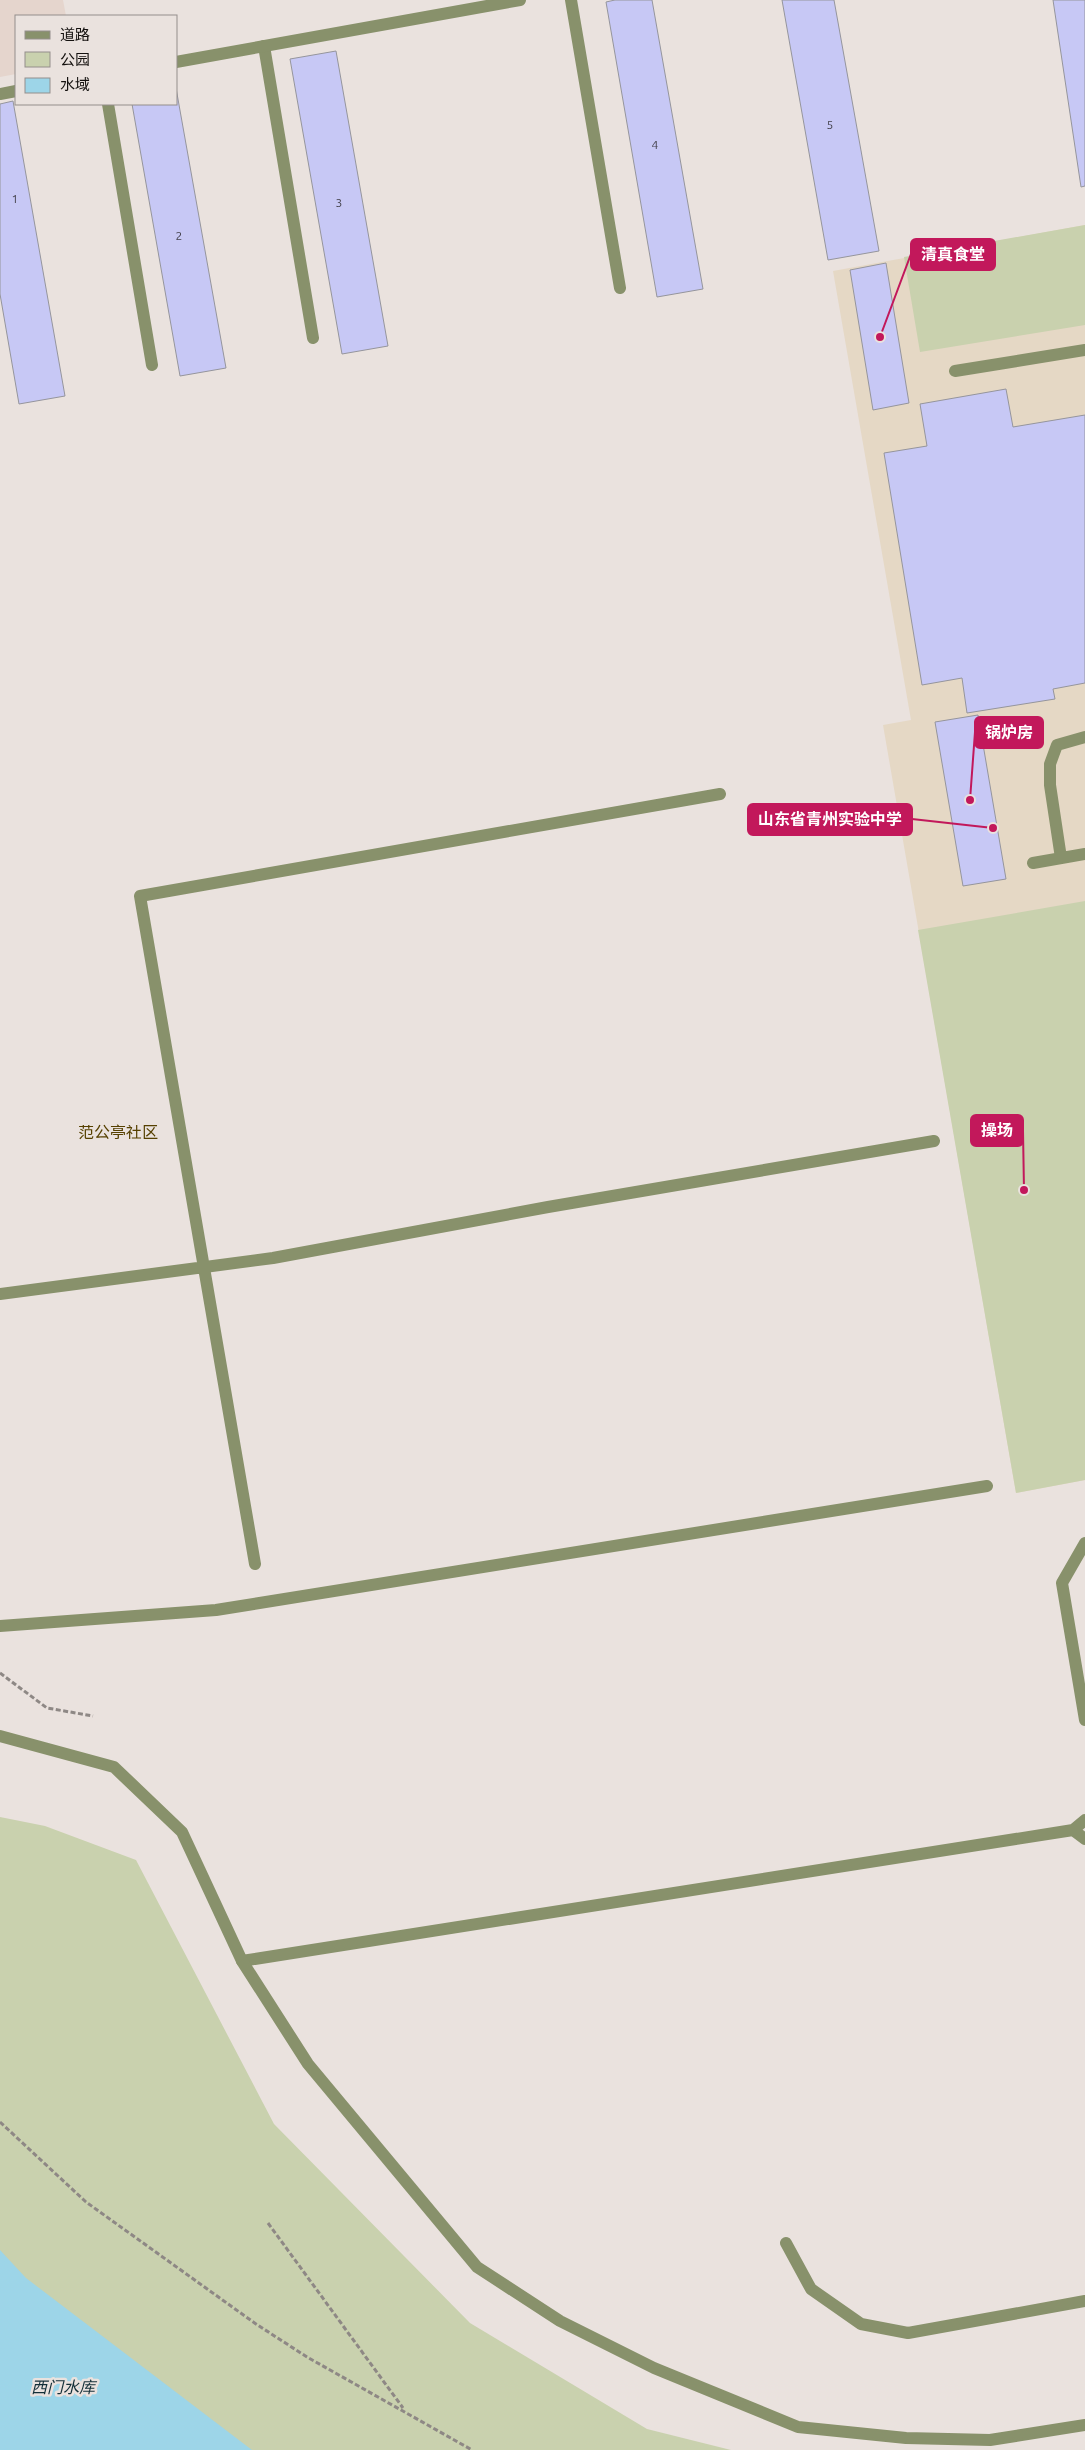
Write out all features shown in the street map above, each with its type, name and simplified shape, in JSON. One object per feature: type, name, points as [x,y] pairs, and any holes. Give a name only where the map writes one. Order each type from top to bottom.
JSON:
[{"type":"street","points":[[178,62],[520,0]]},
{"type":"street","points":[[571,0],[620,288]]},
{"type":"street","points":[[264,46],[313,338]]},
{"type":"street","points":[[0,94],[15,91]]},
{"type":"street","points":[[108,105],[152,365]]},
{"type":"street","points":[[954,371],[1085,350]]},
{"type":"street","points":[[1061,858],[1052,808],[1050,764],[1057,745],[1085,737]]},
{"type":"street","points":[[255,1564],[140,896],[720,794]]},
{"type":"street","points":[[1033,863],[1085,854]]},
{"type":"street","points":[[0,1294],[273,1258],[538,1209],[934,1141]]},
{"type":"street","points":[[0,1626],[216,1610],[987,1486]]},
{"type":"street","points":[[1085,1543],[1062,1583],[1085,1720]]},
{"type":"street","points":[[0,1736],[114,1767],[182,1832],[242,1961],[308,2064],[477,2267],[560,2321],[654,2368],[798,2427],[906,2438],[990,2440],[1085,2425]]},
{"type":"street","points":[[242,1961],[1073,1830],[1085,1820]]},
{"type":"street","points":[[1073,1830],[1085,1839]]},
{"type":"street","points":[[786,2242],[811,2289],[862,2324],[908,2333],[1085,2301]]},
{"type":"path","points":[[0,1673],[47,1708],[93,1716]]},
{"type":"path","points":[[0,2122],[86,2202],[248,2318],[306,2357],[472,2450]]},
{"type":"path","points":[[268,2223],[405,2411]]},
{"type":"shaded area","points":[[0,0],[63,0],[66,15],[15,15],[15,74],[0,77]]},
{"type":"shaded area","points":[[1085,225],[1085,1480],[1016,1493],[883,725],[911,720],[833,271]]},
{"type":"green space","points":[[1085,225],[1085,325],[920,352],[904,257]]},
{"type":"green space","points":[[1085,901],[1085,1480],[1016,1493],[918,930]]},
{"type":"green space","points":[[0,1817],[45,1826],[136,1860],[274,2124],[470,2323],[647,2429],[731,2450],[0,2450]]},
{"type":"water","name":"西门水库","points":[[0,2250],[26,2278],[252,2450],[0,2450]]},
{"type":"building","points":[[615,0],[652,0],[703,289],[657,297],[606,2]]},
{"type":"building","points":[[782,0],[834,0],[879,251],[828,260]]},
{"type":"building","points":[[1053,0],[1085,0],[1085,186],[1081,187]]},
{"type":"building","points":[[336,51],[388,346],[342,354],[290,59]]},
{"type":"building","points":[[178,99],[226,368],[180,376],[132,105],[178,105]]},
{"type":"building","points":[[13,101],[65,396],[19,404],[0,294],[0,104]]},
{"type":"building","points":[[886,263],[909,403],[873,410],[850,270]]},
{"type":"building","points":[[1006,389],[1013,427],[1085,415],[1085,683],[1053,689],[1055,699],[967,713],[962,678],[922,685],[884,453],[927,446],[920,404]]},
{"type":"building","points":[[978,715],[1006,879],[963,886],[935,722]]},
{"type":"place","name":"清真食堂","points":[[880,337]]},
{"type":"place","name":"锅炉房","points":[[970,800]]},
{"type":"place","name":"山东省青州实验中学","points":[[993,828]]},
{"type":"place","name":"操场","points":[[1024,1190]]},
{"type":"district","name":"范公亭社区","points":[[118,1132]]}]
